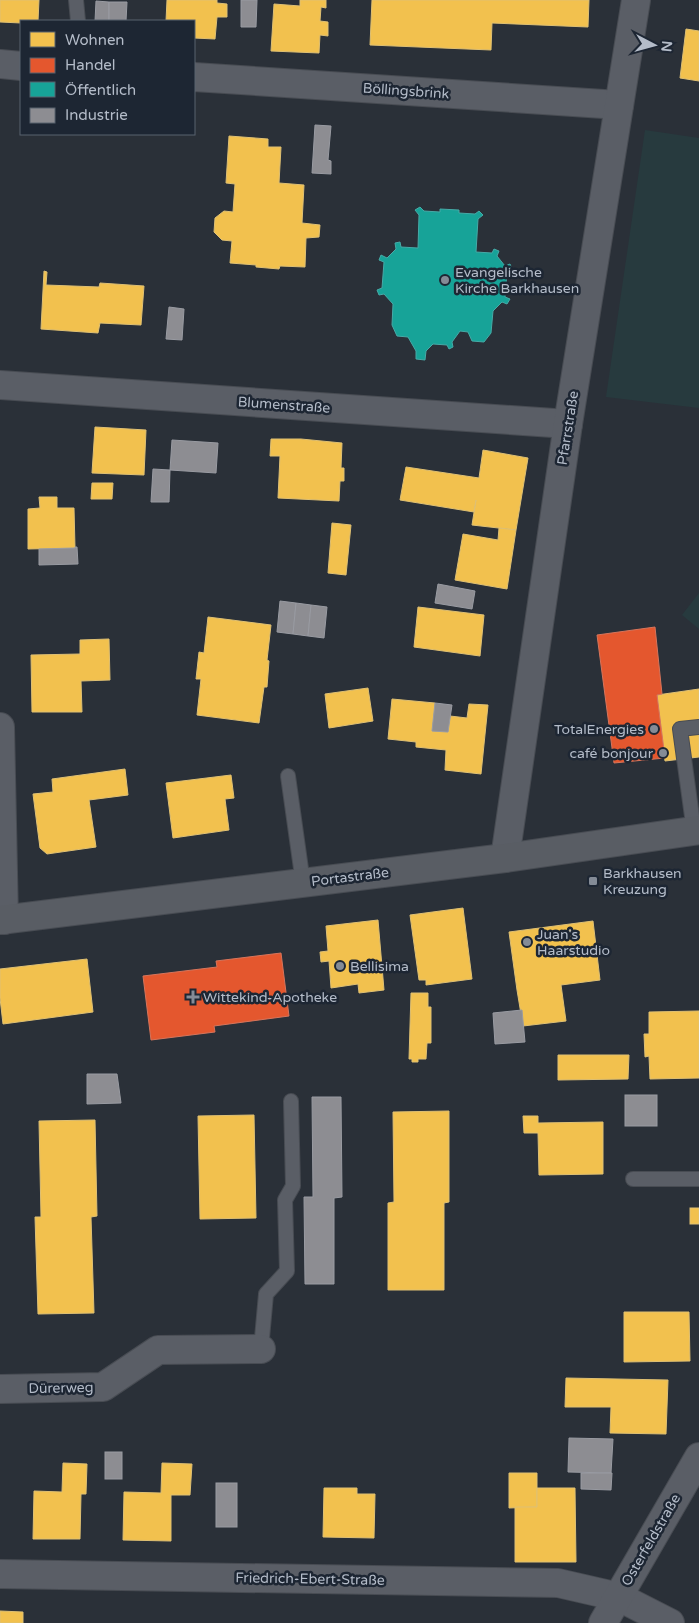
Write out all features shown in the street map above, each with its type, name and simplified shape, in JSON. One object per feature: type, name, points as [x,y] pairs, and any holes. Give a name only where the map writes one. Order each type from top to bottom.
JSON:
[{"type":"main road","name":"Portastraße","points":[[2,920],[506,858],[697,830]]},
{"type":"street","name":"Pfarrstraße","points":[[506,858],[568,424],[636,0]]},
{"type":"street","points":[[0,64],[20,66]]},
{"type":"street","name":"Böllingsbrink","points":[[195,77],[619,105]]},
{"type":"street","name":"Blumenstraße","points":[[0,386],[568,424]]},
{"type":"street","points":[[0,727],[2,920]]},
{"type":"street","name":"Dürerweg","points":[[0,1389],[104,1387],[158,1350],[261,1349]]},
{"type":"street","name":"Osterfeldstraße","points":[[603,1623],[699,1457]]},
{"type":"street","name":"Friedrich-Ebert-Straße","points":[[0,1574],[558,1583],[619,1597],[670,1623]]},
{"type":"lane","points":[[76,0],[78,20]]},
{"type":"lane","points":[[697,830],[680,729],[699,727]]},
{"type":"lane","points":[[288,776],[303,883]]},
{"type":"lane","points":[[261,1349],[266,1294],[287,1271],[285,1200],[293,1186],[291,1101]]},
{"type":"lane","points":[[633,1179],[699,1179]]},
{"type":"green space","points":[[645,130],[699,138],[699,408],[606,397]]},
{"type":"green space","points":[[699,593],[699,629],[682,615]]},
{"type":"building: Wohnen","points":[[0,0],[39,0],[38,20],[20,20],[20,23],[0,22]]},
{"type":"building: Wohnen","points":[[167,0],[217,0],[217,3],[227,4],[227,17],[217,17],[215,39],[195,38],[195,20],[166,20]]},
{"type":"building: Wohnen","points":[[300,0],[326,0],[326,8],[321,7],[320,21],[328,22],[328,36],[320,35],[319,53],[271,51],[274,4],[300,6]]},
{"type":"building: Wohnen","points":[[372,0],[589,0],[588,27],[492,23],[491,50],[370,45]]},
{"type":"building: Wohnen","points":[[686,29],[699,31],[699,81],[680,78]]},
{"type":"building: Wohnen","points":[[229,136],[268,139],[268,147],[281,147],[279,183],[304,185],[302,223],[320,225],[319,237],[306,238],[305,267],[280,266],[279,269],[230,263],[232,241],[222,240],[214,232],[215,218],[224,211],[233,212],[235,184],[226,183]]},
{"type":"building: Wohnen","points":[[44,271],[47,272],[46,285],[99,287],[100,283],[144,286],[141,325],[100,323],[98,333],[41,329]]},
{"type":"building: Wohnen","points":[[95,427],[146,430],[144,475],[92,473]]},
{"type":"building: Wohnen","points":[[271,439],[301,439],[342,443],[341,468],[344,468],[344,481],[340,481],[339,501],[278,498],[280,456],[270,456]]},
{"type":"building: Wohnen","points":[[483,450],[528,458],[516,530],[472,525],[476,500],[474,512],[400,500],[406,467],[479,478]]},
{"type":"building: Wohnen","points":[[92,483],[113,483],[112,499],[91,499]]},
{"type":"building: Wohnen","points":[[39,497],[57,497],[57,508],[74,508],[75,548],[28,549],[28,509],[40,508]]},
{"type":"building: Wohnen","points":[[332,523],[351,525],[346,575],[328,573]]},
{"type":"building: Wohnen","points":[[499,528],[516,530],[507,589],[455,580],[463,534],[498,540]]},
{"type":"building: Wohnen","points":[[418,607],[484,615],[480,656],[414,647]]},
{"type":"building: Wohnen","points":[[208,617],[271,625],[267,660],[269,661],[267,687],[264,687],[259,723],[197,715],[201,679],[196,679],[199,652],[204,653]]},
{"type":"building: Wohnen","points":[[109,639],[110,680],[81,681],[82,712],[32,712],[31,655],[80,654],[80,640]]},
{"type":"building: Wohnen","points":[[368,688],[373,721],[329,728],[325,694]]},
{"type":"building: Wohnen","points":[[699,689],[699,757],[665,761],[657,695]]},
{"type":"building: Wohnen","points":[[392,699],[435,703],[432,731],[448,732],[450,716],[467,718],[469,704],[488,705],[481,774],[445,770],[446,750],[416,747],[416,742],[388,739]]},
{"type":"building: Wohnen","points":[[125,769],[128,795],[89,800],[96,847],[47,854],[40,848],[33,794],[53,792],[52,779]]},
{"type":"building: Wohnen","points":[[231,775],[234,798],[225,799],[229,830],[173,838],[166,783]]},
{"type":"building: Wohnen","points":[[463,908],[472,979],[426,985],[426,980],[419,980],[410,915]]},
{"type":"building: Wohnen","points":[[378,920],[384,990],[359,993],[358,984],[331,988],[329,961],[321,962],[320,952],[328,951],[326,926]]},
{"type":"building: Wohnen","points":[[593,921],[600,980],[561,985],[566,1021],[523,1026],[509,932]]},
{"type":"building: Wohnen","points":[[87,959],[93,1012],[3,1024],[0,998],[0,969]]},
{"type":"building: Wohnen","points":[[411,993],[428,993],[428,1007],[431,1007],[431,1043],[427,1043],[426,1059],[418,1059],[418,1062],[412,1062],[412,1059],[409,1059]]},
{"type":"building: Wohnen","points":[[699,1011],[699,1078],[650,1079],[649,1056],[645,1057],[644,1034],[649,1034],[649,1012]]},
{"type":"building: Wohnen","points":[[558,1055],[629,1055],[628,1079],[558,1080]]},
{"type":"building: Wohnen","points":[[449,1111],[449,1202],[444,1203],[444,1290],[388,1290],[388,1203],[394,1202],[393,1112]]},
{"type":"building: Wohnen","points":[[254,1115],[256,1218],[200,1219],[198,1116]]},
{"type":"building: Wohnen","points":[[523,1116],[538,1116],[538,1123],[603,1122],[603,1174],[539,1175],[538,1133],[524,1133]]},
{"type":"building: Wohnen","points":[[95,1120],[97,1216],[91,1217],[94,1313],[38,1314],[35,1217],[41,1217],[39,1121]]},
{"type":"building: Wohnen","points":[[690,1208],[699,1208],[699,1224],[690,1224]]},
{"type":"building: Wohnen","points":[[624,1312],[689,1312],[690,1361],[624,1362]]},
{"type":"building: Wohnen","points":[[566,1378],[668,1380],[666,1434],[610,1433],[611,1407],[565,1407]]},
{"type":"building: Wohnen","points":[[63,1463],[87,1464],[86,1494],[81,1494],[80,1539],[33,1539],[34,1491],[62,1492]]},
{"type":"building: Wohnen","points":[[162,1463],[192,1464],[190,1495],[171,1495],[171,1541],[123,1540],[124,1492],[161,1493]]},
{"type":"building: Wohnen","points":[[509,1473],[537,1473],[537,1507],[509,1508]]},
{"type":"building: Wohnen","points":[[324,1488],[357,1488],[357,1494],[375,1494],[374,1538],[323,1537]]},
{"type":"building: Wohnen","points":[[537,1488],[575,1488],[576,1562],[515,1562],[515,1507],[537,1507]]},
{"type":"building: Wohnen","points":[[0,1611],[23,1612],[23,1623],[0,1623]]},
{"type":"building: Handel","points":[[655,627],[662,694],[657,695],[665,758],[614,763],[597,635]]},
{"type":"building: Handel","points":[[281,953],[289,1016],[214,1026],[215,1032],[151,1040],[143,976],[217,967],[216,961]]},
{"type":"building: Öffentlich","name":"Evangelische Kirche Barkhausen","points":[[420,207],[424,211],[440,212],[440,209],[459,210],[459,213],[475,214],[479,211],[483,215],[478,219],[476,252],[492,253],[494,249],[499,251],[497,256],[505,266],[510,264],[512,269],[507,271],[505,297],[510,299],[507,304],[502,302],[493,311],[491,333],[484,342],[472,341],[468,332],[460,331],[452,342],[453,347],[449,349],[447,345],[433,344],[426,351],[425,360],[416,359],[416,351],[408,337],[397,336],[392,325],[393,304],[384,294],[379,295],[377,290],[382,288],[384,262],[379,260],[381,255],[387,258],[396,249],[395,243],[400,242],[401,247],[418,248],[419,215],[415,210]]},
{"type":"building: Industrie","points":[[241,0],[257,0],[256,27],[241,27]]},
{"type":"building: Industrie","points":[[96,1],[109,2],[109,20],[95,20]]},
{"type":"building: Industrie","points":[[109,2],[127,2],[126,20],[109,20]]},
{"type":"building: Industrie","points":[[315,125],[331,126],[328,160],[331,161],[331,174],[312,173]]},
{"type":"building: Industrie","points":[[169,307],[184,309],[182,340],[166,339]]},
{"type":"building: Industrie","points":[[172,440],[218,443],[216,473],[170,470]]},
{"type":"building: Industrie","points":[[153,469],[170,470],[169,502],[151,502]]},
{"type":"building: Industrie","points":[[77,547],[78,564],[39,565],[39,549]]},
{"type":"building: Industrie","points":[[438,584],[475,591],[472,609],[435,603]]},
{"type":"building: Industrie","points":[[280,601],[296,603],[293,634],[277,632]]},
{"type":"building: Industrie","points":[[296,603],[311,605],[308,636],[293,634]]},
{"type":"building: Industrie","points":[[311,605],[327,607],[324,638],[308,636]]},
{"type":"building: Industrie","points":[[435,703],[452,705],[448,732],[432,731]]},
{"type":"building: Industrie","points":[[522,1010],[525,1042],[495,1044],[493,1013]]},
{"type":"building: Industrie","points":[[87,1074],[117,1074],[121,1103],[87,1104]]},
{"type":"building: Industrie","points":[[625,1095],[657,1095],[657,1126],[625,1126]]},
{"type":"building: Industrie","points":[[312,1097],[341,1097],[342,1197],[334,1198],[334,1284],[305,1284],[304,1197],[313,1197]]},
{"type":"building: Industrie","points":[[569,1438],[613,1439],[611,1473],[568,1472]]},
{"type":"building: Industrie","points":[[105,1452],[122,1452],[122,1479],[105,1479]]},
{"type":"building: Industrie","points":[[581,1473],[612,1473],[611,1490],[581,1489]]},
{"type":"building: Industrie","points":[[216,1483],[237,1483],[237,1527],[216,1527]]},
{"type":"place","name":"Evangelische Kirche Barkhausen","points":[[445,280]]},
{"type":"place","name":"TotalEnergies","points":[[654,729]]},
{"type":"place","name":"café bonjour","points":[[663,753]]},
{"type":"place","name":"Barkhausen Kreuzung","points":[[593,881]]},
{"type":"place","name":"Juan's Haarstudio","points":[[527,942]]},
{"type":"place","name":"Bellisima","points":[[340,966]]},
{"type":"place","name":"Wittekind-Apotheke","points":[[193,997]]}]
